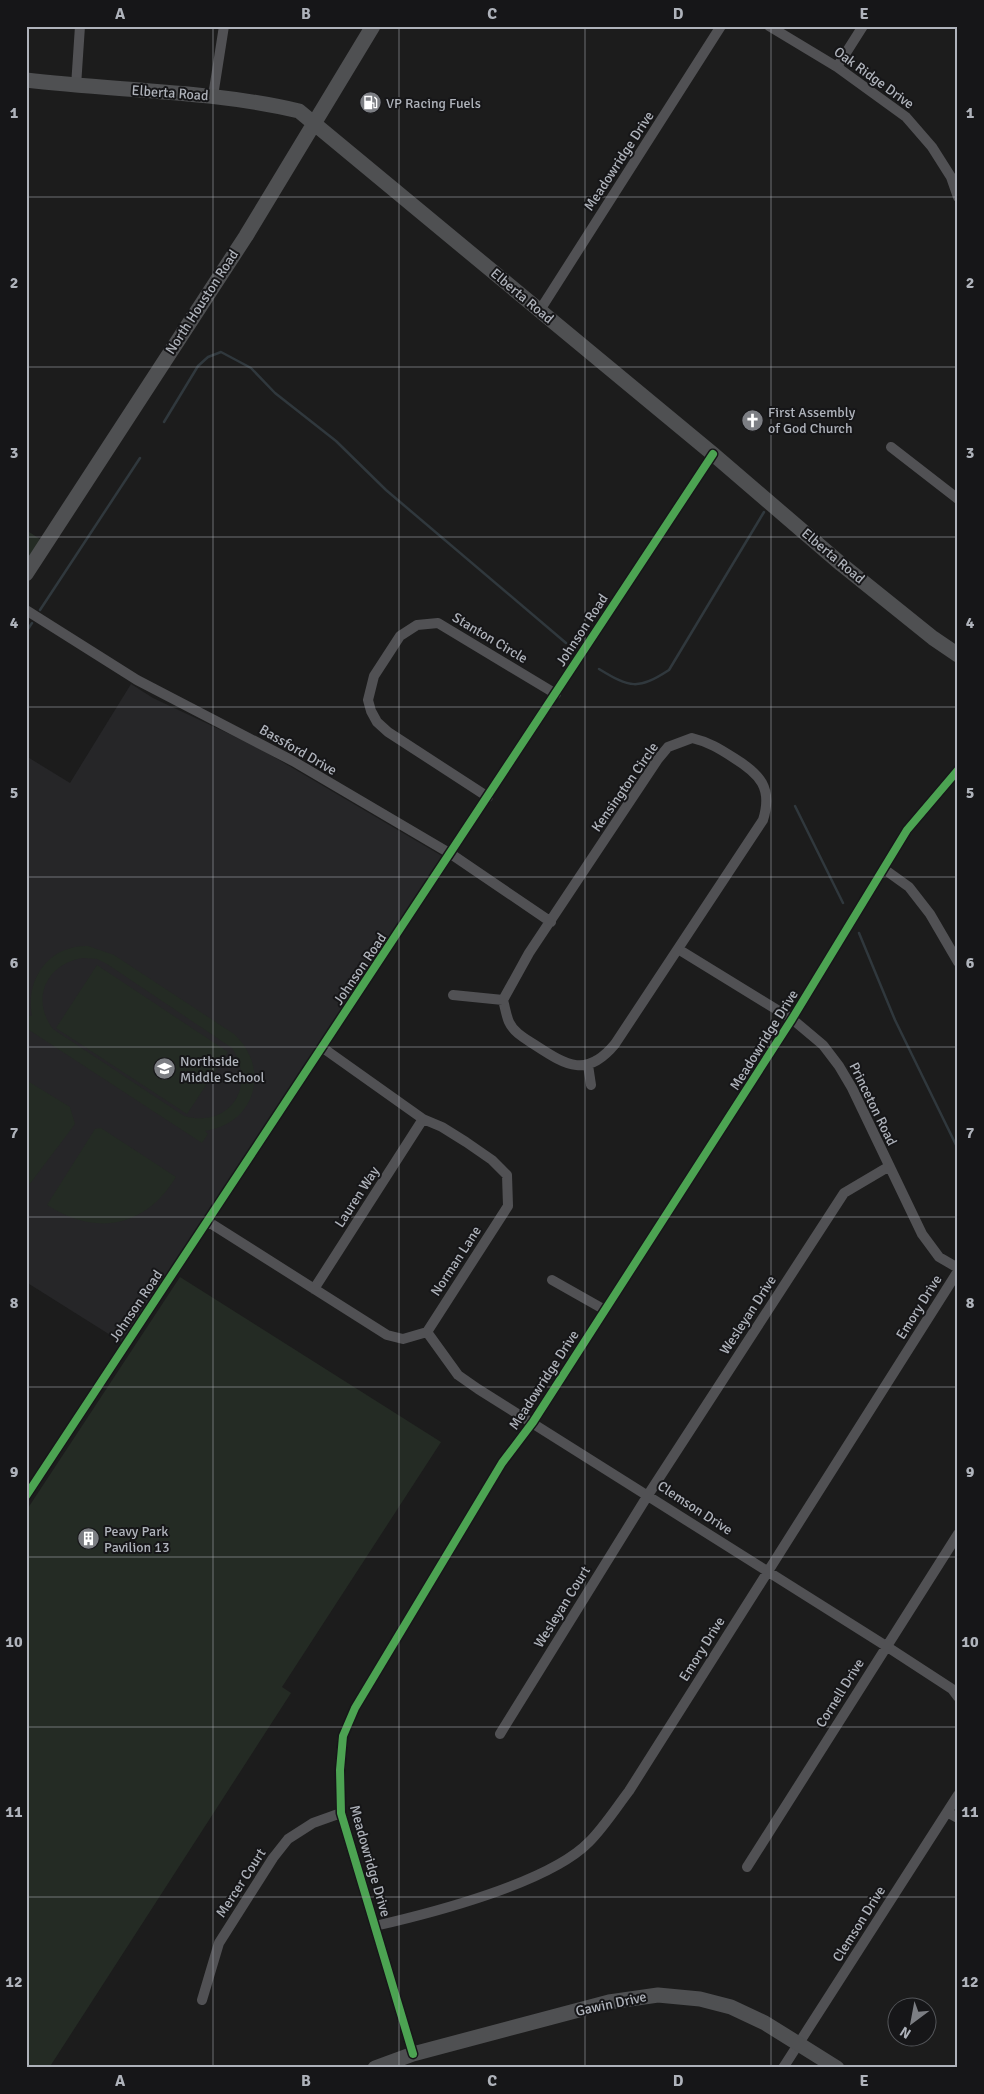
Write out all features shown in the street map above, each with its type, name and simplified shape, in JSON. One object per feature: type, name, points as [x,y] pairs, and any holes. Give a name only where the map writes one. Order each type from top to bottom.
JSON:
[{"type":"street","points":[[76,86],[80,26]]},
{"type":"street","points":[[213,96],[224,26]]},
{"type":"street","name":"North Houston Road","points":[[26,574],[246,236],[373,26]]},
{"type":"street","name":"Oak Ridge Drive","points":[[770,26],[837,67],[906,117],[932,147],[951,177],[958,197]]},
{"type":"street","points":[[837,67],[863,26]]},
{"type":"street","name":"Meadowridge Drive","points":[[540,310],[718,27]]},
{"type":"street","name":"Elberta Road","points":[[26,80],[76,86],[213,96],[270,104],[299,111],[713,454],[841,564],[933,638],[958,655]]},
{"type":"street","points":[[891,447],[958,499]]},
{"type":"street","name":"Johnson Road","points":[[26,1496],[713,454]]},
{"type":"street","name":"Bassford Drive","points":[[26,610],[137,680],[293,761],[451,854],[551,922]]},
{"type":"street","name":"Stanton Circle","points":[[488,797],[377,722],[368,700],[374,676],[406,630],[417,625],[438,623],[556,694]]},
{"type":"street","name":"Kensington Circle","points":[[503,1000],[529,953],[658,759],[668,747],[692,738],[711,743],[752,769],[764,786],[767,807],[763,820],[615,1044],[606,1055],[588,1065]]},
{"type":"street","name":"Meadowridge Drive","points":[[413,2054],[341,1813],[340,1770],[343,1736],[354,1708],[502,1463],[533,1422],[792,1019],[907,830],[958,770]]},
{"type":"street","points":[[884,869],[909,887],[930,914],[957,959]]},
{"type":"street","name":"Princeton Road","points":[[678,949],[792,1019],[824,1045],[840,1066],[922,1234],[939,1256],[958,1270]]},
{"type":"street","points":[[453,995],[503,1000],[510,1023],[518,1033],[559,1060],[578,1066],[588,1065],[591,1085]]},
{"type":"street","name":"Norman Lane","points":[[322,1048],[423,1119],[442,1127],[492,1160],[507,1175],[508,1206],[427,1332]]},
{"type":"street","name":"Lauren Way","points":[[314,1289],[423,1119]]},
{"type":"street","name":"Wesleyan Drive","points":[[648,1494],[844,1193],[888,1167]]},
{"type":"street","points":[[207,1221],[387,1335],[403,1339],[427,1332]]},
{"type":"street","name":"Emory Drive","points":[[375,1926],[421,1915],[518,1883],[561,1865],[589,1842],[628,1791],[958,1270]]},
{"type":"street","points":[[552,1280],[605,1310]]},
{"type":"street","name":"Clemson Drive","points":[[427,1332],[458,1375],[648,1494],[766,1572],[886,1646],[952,1689],[958,1697]]},
{"type":"street","name":"Wesleyan Court","points":[[500,1734],[648,1494]]},
{"type":"street","name":"Cornell Drive","points":[[747,1867],[958,1534]]},
{"type":"street","name":"Clemson Drive","points":[[783,2068],[958,1795]]},
{"type":"street","points":[[947,1812],[958,1818]]},
{"type":"street","name":"Mercer Court","points":[[202,2000],[219,1944],[283,1845],[288,1839],[313,1823],[341,1813]]},
{"type":"street","name":"Gawin Drive","points":[[374,2068],[413,2054],[609,2002],[658,1995],[700,1999],[731,2007],[765,2022],[837,2068]]},
{"type":"shaded area","points":[[26,530],[46,543],[26,574]]},
{"type":"shaded area","name":"Northside Middle School","points":[[131,684],[153,698],[257,747],[442,856],[123,1343],[26,1282],[26,756],[70,783]]},
{"type":"shaded area","points":[[88,946],[114,955],[234,1034],[245,1048],[252,1063],[255,1078],[253,1093],[246,1106],[236,1118],[222,1126],[205,1131],[208,1134],[202,1143],[26,1028],[26,1015],[32,1016],[32,990],[42,967],[61,951],[74,947]],"holes":[[[83,958],[97,959],[232,1048],[239,1062],[242,1076],[240,1090],[235,1101],[226,1110],[214,1116],[200,1118],[184,1116],[53,1029],[46,1018],[43,1006],[46,984],[60,967],[70,961]]]},
{"type":"shaded area","points":[[97,965],[228,1052],[187,1114],[56,1028]]},
{"type":"shaded area","points":[[26,1080],[70,1107],[75,1124],[26,1189]]},
{"type":"shaded area","points":[[101,1128],[176,1177],[164,1194],[150,1207],[135,1216],[119,1222],[101,1223],[84,1221],[65,1215],[47,1205],[95,1129]]},
{"type":"shaded area","points":[[180,1277],[441,1442],[282,1687],[291,1693],[49,2068],[33,2068],[26,2063],[26,1511]]},
{"type":"waterway","points":[[164,422],[198,366],[208,357],[221,352],[251,368],[275,393],[336,441],[386,490],[566,643]]},
{"type":"waterway","points":[[40,610],[140,458]]},
{"type":"waterway","points":[[599,669],[619,680],[634,684],[649,681],[669,670],[764,512]]},
{"type":"waterway","points":[[26,632],[32,623]]},
{"type":"waterway","points":[[795,806],[843,903]]},
{"type":"waterway","points":[[859,933],[895,1020],[958,1149]]},
{"type":"cycle path","points":[[26,1496],[713,454]]},
{"type":"cycle path","points":[[413,2054],[341,1813],[340,1770],[343,1736],[355,1708],[502,1463],[533,1422],[792,1019],[907,830],[958,770]]},
{"type":"place","name":"VP Racing Fuels","points":[[370,103]]},
{"type":"place","name":"First Assembly of God Church","points":[[752,420]]},
{"type":"place","name":"Northside Middle School","points":[[164,1069]]},
{"type":"place","name":"Peavy Park Pavilion 13","points":[[88,1539]]}]
